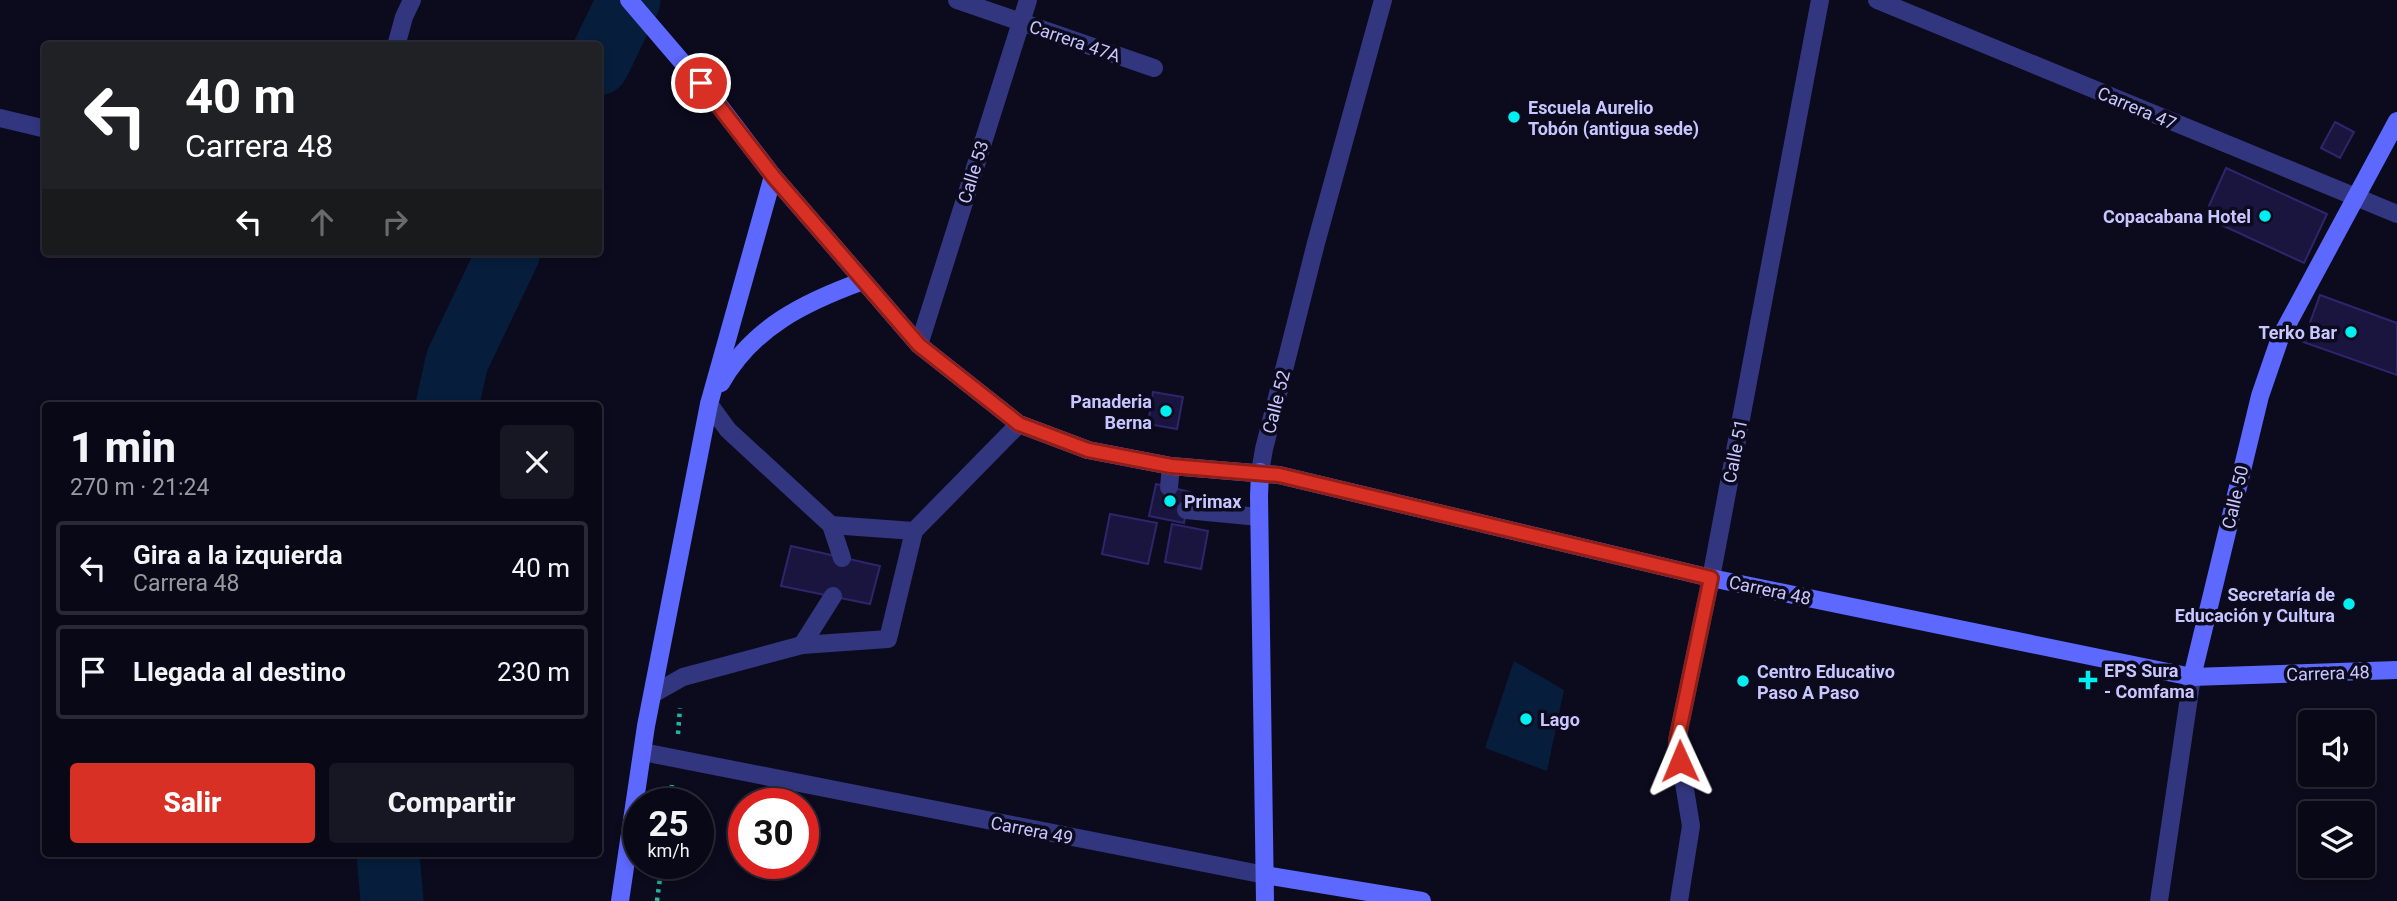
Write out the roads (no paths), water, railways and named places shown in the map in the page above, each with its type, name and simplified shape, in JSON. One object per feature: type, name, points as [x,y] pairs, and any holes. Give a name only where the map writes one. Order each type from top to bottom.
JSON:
[{"type":"street","points":[[397,42],[404,16],[412,0]]},
{"type":"street","name":"Carrera 48","points":[[629,0],[718,104],[773,176],[919,345],[1019,424],[1088,450],[1171,466],[1261,472],[1711,578],[2192,677],[2397,670]]},
{"type":"street","name":"Carrera 47A","points":[[957,0],[1154,68]]},
{"type":"street","name":"Calle 53","points":[[919,345],[1028,0]]},
{"type":"street","name":"Calle 52","points":[[1265,901],[1259,517],[1264,449],[1383,0]]},
{"type":"street","name":"Calle 51","points":[[1679,901],[1691,826],[1677,740],[1711,578],[1820,0]]},
{"type":"street","name":"Carrera 47","points":[[1877,0],[2397,214]]},
{"type":"street","points":[[0,118],[42,128]]},
{"type":"street","name":"Calle 50","points":[[2159,901],[2192,677],[2260,396],[2280,338],[2397,121]]},
{"type":"street","points":[[621,901],[653,694],[709,404],[773,176]]},
{"type":"street","points":[[709,404],[729,369],[775,322],[818,297],[863,281]]},
{"type":"street","points":[[709,404],[727,430],[831,525],[842,558]]},
{"type":"street","points":[[653,694],[683,677],[802,645],[888,639],[914,531],[1019,424]]},
{"type":"street","points":[[1169,487],[1171,466]]},
{"type":"street","points":[[1186,510],[1259,517]]},
{"type":"street","points":[[831,525],[914,531]]},
{"type":"street","points":[[802,645],[832,596]]},
{"type":"street","name":"Carrera 49","points":[[643,752],[1265,875],[1422,901]]},
{"type":"water","name":"Lago","points":[[1514,661],[1564,690],[1547,771],[1485,748]]},
{"type":"waterway","points":[[602,56],[629,0]]},
{"type":"waterway","points":[[448,402],[457,361],[507,256]]},
{"type":"waterway","points":[[388,857],[392,901]]},
{"type":"place","name":"Escuela Aurelio Tobón (antigua sede)","points":[[1514,117]]},
{"type":"place","name":"Copacabana Hotel","points":[[2265,216]]},
{"type":"place","name":"Terko Bar","points":[[2351,332]]},
{"type":"place","name":"Panaderia Berna","points":[[1166,411]]},
{"type":"place","name":"Primax","points":[[1170,501]]},
{"type":"place","name":"Secretaría de Educación y Cultura","points":[[2349,604]]},
{"type":"place","name":"EPS Sura - Comfama","points":[[2088,680]]},
{"type":"place","name":"Centro Educativo Paso A Paso","points":[[1743,681]]},
{"type":"place","name":"Lago","points":[[1526,719]]}]
